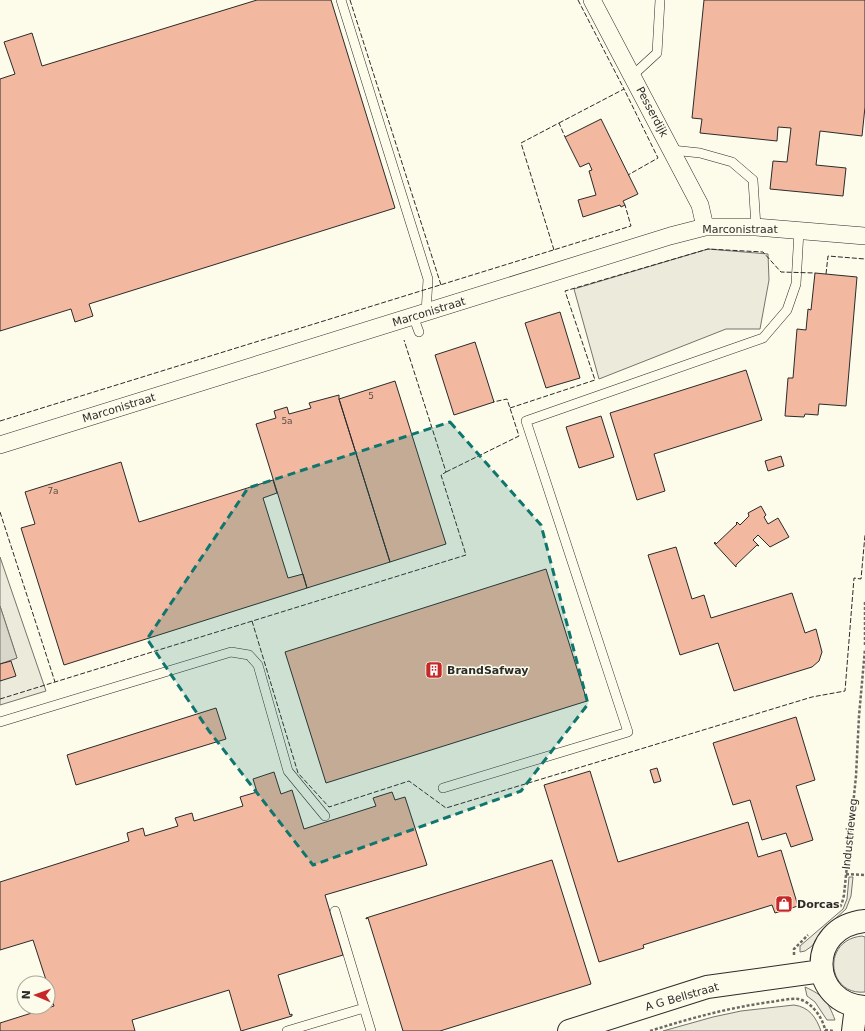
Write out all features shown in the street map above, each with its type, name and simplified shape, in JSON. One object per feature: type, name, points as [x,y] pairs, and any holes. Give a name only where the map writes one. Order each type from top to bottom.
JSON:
[{"type":"street","name":"Pesserdijk","points":[[592,0],[700,205],[705,228]]},
{"type":"street","name":"Marconistraat","points":[[0,445],[670,236],[705,228],[756,227],[865,236]]},
{"type":"street","points":[[854,1031],[861,1007],[840,1000],[828,987],[822,971],[821,958],[825,946],[832,936],[841,928],[852,923],[865,921],[865,911]]},
{"type":"street","name":"A G Bellstraat","points":[[569,1031],[707,987],[822,971]]},
{"type":"lane","points":[[341,0],[428,280],[419,314],[419,332]]},
{"type":"lane","points":[[632,76],[657,52],[660,0]]},
{"type":"lane","points":[[672,150],[700,153],[732,162],[753,180],[756,227]]},
{"type":"lane","points":[[443,788],[628,732],[526,421],[763,338],[787,310],[796,284],[799,231]]},
{"type":"lane","points":[[0,722],[231,652],[249,655],[258,665],[288,771],[325,816]]},
{"type":"lane","points":[[335,911],[371,1031]]},
{"type":"lane","points":[[287,1031],[364,1008]]},
{"type":"path","name":"Industrieweg","points":[[838,909],[842,903],[846,874],[856,776],[859,716],[865,648],[865,602]]},
{"type":"path","points":[[846,874],[865,875]]},
{"type":"path","points":[[810,933],[794,949],[797,999],[807,1003],[817,1012],[825,1030],[834,1031]]},
{"type":"path","name":"A G Bellstraat","points":[[650,1031],[701,1015],[753,1004],[797,999]]},
{"type":"highlighted area","points":[[450,422],[541,525],[588,704],[521,791],[313,865],[209,731],[147,639],[248,488]]},
{"type":"shaded area","points":[[708,249],[768,254],[769,280],[760,329],[726,329],[599,379],[574,289]]},
{"type":"shaded area","points":[[0,557],[46,691],[0,705],[0,664],[17,658],[0,606]]},
{"type":"shaded area","points":[[0,606],[17,658],[0,664]]},
{"type":"shaded area","points":[[849,877],[853,877],[851,896],[846,909],[824,929],[812,946],[805,951],[800,952],[800,946],[843,909],[847,899]]},
{"type":"shaded area","points":[[862,936],[865,937],[865,992],[852,991],[843,986],[837,977],[834,967],[835,957],[840,947],[849,940]]},
{"type":"shaded area","points":[[805,987],[824,999],[835,1020],[827,1020],[815,1002],[807,996]]},
{"type":"shaded area","points":[[794,1005],[808,1010],[817,1021],[821,1031],[663,1031],[741,1011]]},
{"type":"building","points":[[257,0],[331,0],[395,208],[89,304],[93,316],[75,322],[71,309],[0,331],[0,79],[15,74],[4,42],[32,33],[42,66]]},
{"type":"building","points":[[704,0],[865,0],[865,107],[862,136],[820,131],[816,165],[846,168],[843,196],[770,189],[773,161],[787,162],[791,128],[778,127],[777,141],[700,133],[702,119],[692,118]]},
{"type":"building","points":[[601,119],[638,194],[623,201],[625,205],[621,207],[620,205],[583,217],[578,200],[596,195],[589,171],[592,170],[589,163],[580,167],[565,137]]},
{"type":"building","points":[[815,273],[857,277],[846,406],[819,404],[818,415],[805,414],[804,417],[785,416],[788,378],[793,378],[797,329],[806,330],[808,309],[811,310]]},
{"type":"building","points":[[560,312],[580,378],[546,388],[525,323]]},
{"type":"building","points":[[475,342],[494,402],[454,415],[435,355]]},
{"type":"building","points":[[746,370],[762,420],[654,454],[665,491],[637,500],[610,413]]},
{"type":"building","points":[[395,381],[446,544],[390,562],[339,399]]},
{"type":"building","points":[[339,395],[390,562],[307,588],[256,424],[276,418],[274,411],[287,407],[289,414],[311,408],[309,403]]},
{"type":"building","points":[[601,416],[614,457],[579,468],[566,427]]},
{"type":"building","points":[[781,456],[784,466],[768,471],[765,461]]},
{"type":"building","points":[[121,462],[139,522],[273,480],[277,493],[263,498],[288,578],[303,574],[307,588],[64,665],[21,528],[35,524],[25,492]]},
{"type":"building","points":[[761,506],[766,515],[764,517],[768,524],[778,518],[789,537],[770,547],[758,535],[753,540],[759,546],[757,545],[736,565],[736,567],[714,543],[715,542],[716,544],[737,524],[737,522],[740,525],[749,516],[748,513]]},
{"type":"building","points":[[676,547],[692,599],[704,595],[711,618],[792,593],[805,633],[816,629],[822,652],[819,661],[812,667],[734,691],[718,643],[680,655],[648,555]]},
{"type":"building","name":"BrandSafway","points":[[546,569],[587,701],[326,783],[285,652]]},
{"type":"building","points":[[11,661],[16,676],[0,681],[0,664]]},
{"type":"building","points":[[216,708],[226,739],[76,785],[67,755]]},
{"type":"building","points":[[796,717],[815,780],[796,786],[813,840],[791,847],[786,833],[762,840],[750,800],[733,805],[713,743]]},
{"type":"building","points":[[657,768],[661,781],[654,783],[650,770]]},
{"type":"building","points":[[590,771],[618,862],[748,822],[758,857],[781,850],[798,906],[775,913],[772,905],[643,945],[644,948],[599,962],[544,785]]},
{"type":"building","points":[[274,772],[281,794],[292,790],[304,829],[376,806],[373,798],[392,792],[395,800],[405,797],[427,865],[325,895],[343,955],[278,975],[290,1015],[292,1014],[292,1016],[241,1031],[229,990],[132,1020],[135,1031],[0,1031],[0,1023],[25,1015],[56,1015],[56,975],[44,975],[33,940],[0,950],[0,882],[129,841],[127,833],[143,828],[145,836],[178,826],[175,818],[192,813],[194,821],[243,806],[240,797],[257,792],[253,779]]},
{"type":"building","points":[[552,860],[591,984],[440,1031],[403,1031],[368,918],[366,918]]},
{"type":"fence","points":[[350,0],[441,285]]},
{"type":"fence","points":[[578,0],[624,89]]},
{"type":"fence","points":[[559,123],[624,89],[658,158],[628,175]]},
{"type":"fence","points":[[554,250],[521,143],[559,123],[565,137]]},
{"type":"fence","points":[[0,421],[631,226],[625,205]]},
{"type":"fence","points":[[510,408],[595,380],[565,291],[708,249],[763,252],[781,272],[815,273]]},
{"type":"fence","points":[[826,274],[828,256],[865,259]]},
{"type":"fence","points":[[0,699],[466,555],[441,475],[446,472],[404,340]]},
{"type":"fence","points":[[446,472],[519,436],[507,399],[493,402]]},
{"type":"fence","points":[[0,512],[55,682]]},
{"type":"fence","points":[[252,621],[298,773],[329,807],[409,781],[446,808],[812,697],[845,691],[854,578],[861,579],[865,535]]},
{"type":"place","name":"BrandSafway","points":[[434,670]]},
{"type":"place","name":"Dorcas","points":[[784,904]]}]
